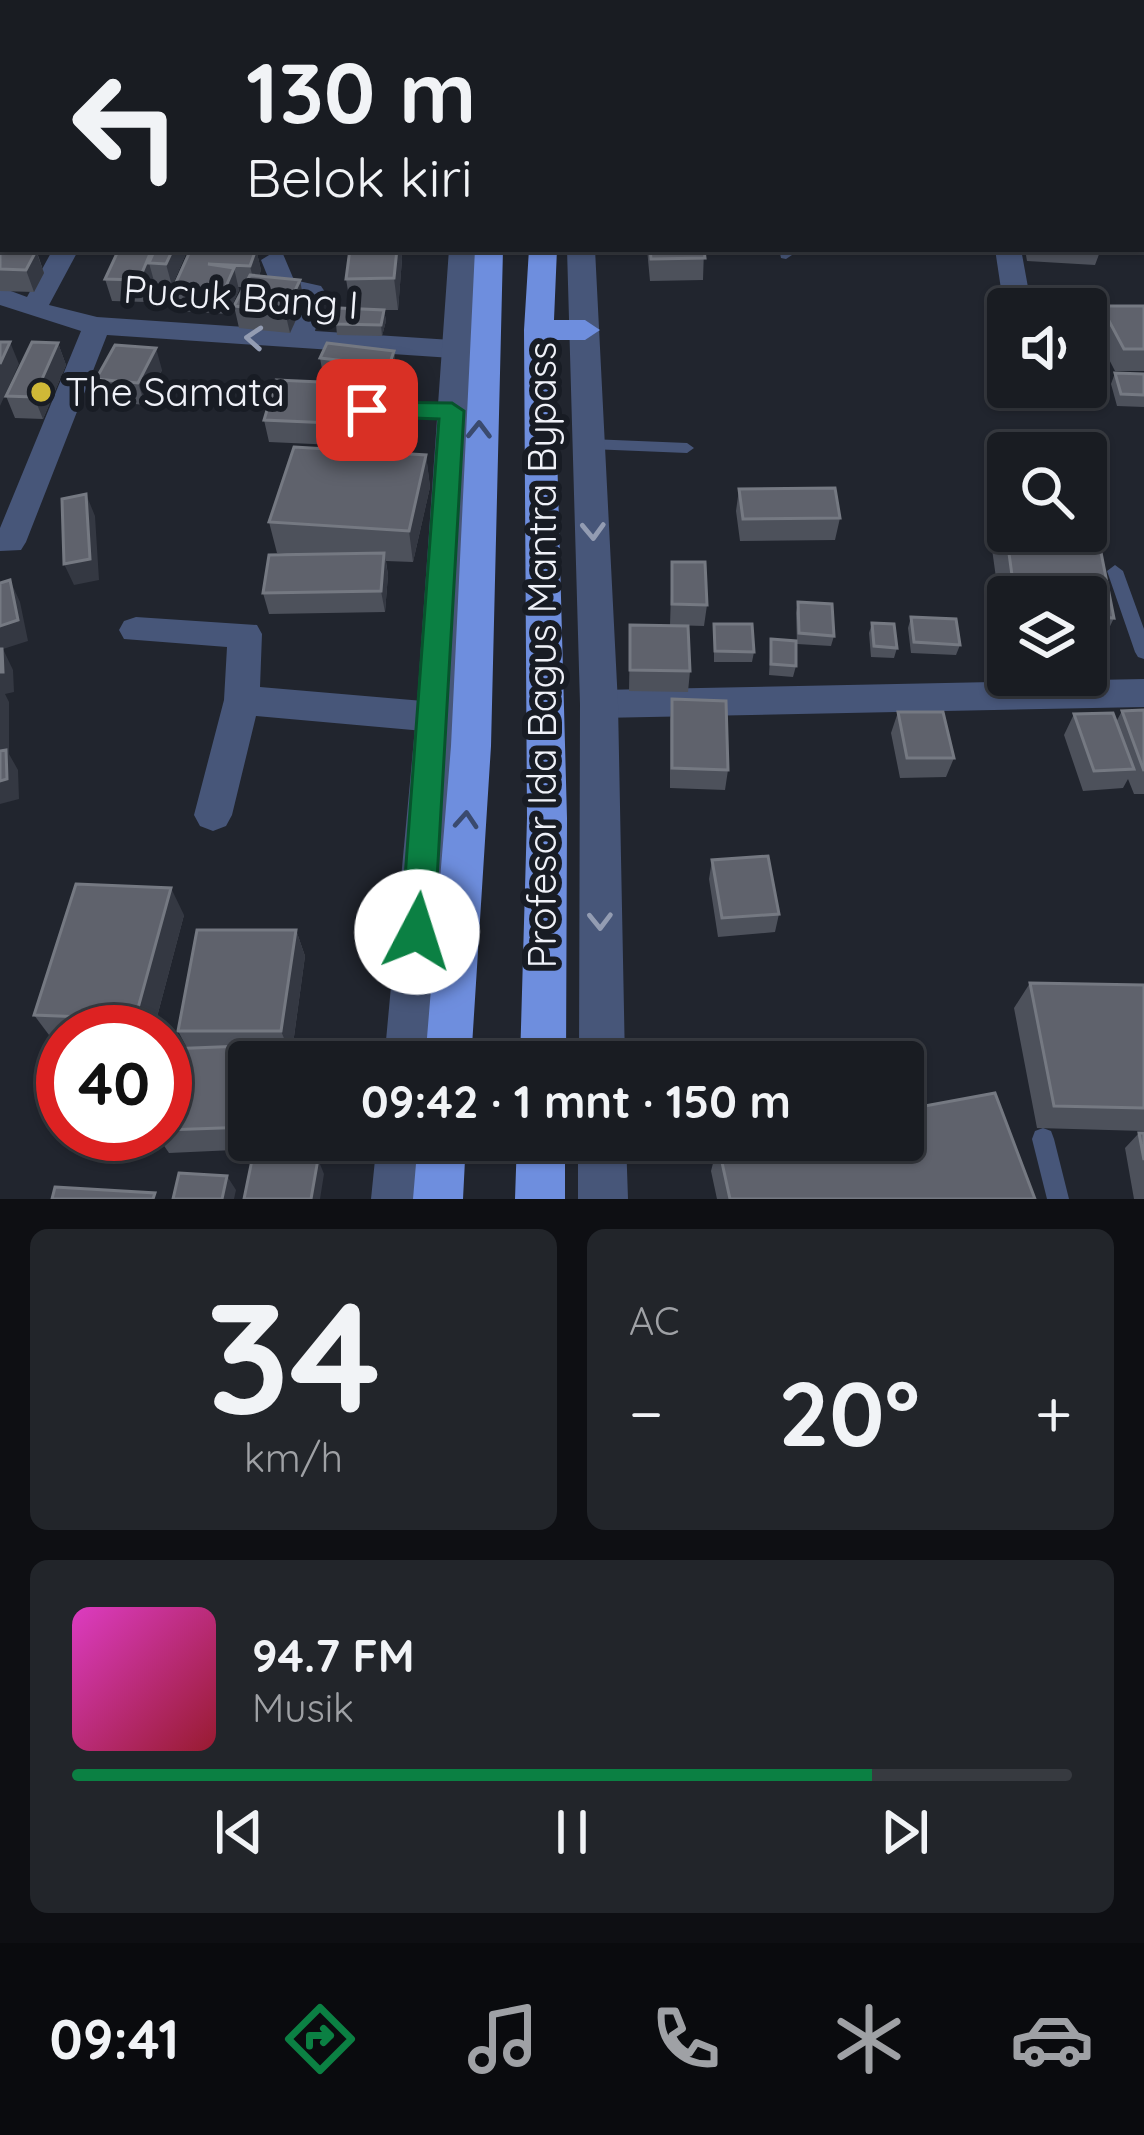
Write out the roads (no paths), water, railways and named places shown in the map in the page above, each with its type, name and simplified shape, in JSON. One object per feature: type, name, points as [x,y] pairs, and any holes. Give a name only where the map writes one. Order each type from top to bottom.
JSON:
[{"type":"highway","name":"Profesor Ida Bagus Mantra Bypass","points":[[450,1041],[471,746],[468,351],[488,252]]},
{"type":"highway","name":"Profesor Ida Bagus Mantra Bypass","points":[[542,252],[539,331],[547,818],[543,1041]]},
{"type":"highway","points":[[539,331],[586,330]]},
{"type":"highway","points":[[438,1199],[441,1161]]},
{"type":"highway","points":[[541,1199],[542,1161]]},
{"type":"street","points":[[33,310],[64,252]]},
{"type":"street","points":[[409,1041],[435,716],[452,411],[468,351],[463,252]]},
{"type":"street","points":[[581,252],[598,704],[602,1041]]},
{"type":"street","points":[[1008,252],[1014,288]]},
{"type":"street","points":[[274,260],[283,286],[312,292],[298,341]]},
{"type":"street","name":"Pucuk Bang I","points":[[0,295],[33,310],[97,326],[468,351]]},
{"type":"street","points":[[10,542],[97,326]]},
{"type":"street","points":[[136,630],[245,634],[242,700],[213,815]]},
{"type":"street","points":[[598,704],[1144,693]]},
{"type":"street","points":[[242,700],[435,716]]},
{"type":"street","points":[[396,1199],[399,1161]]},
{"type":"street","points":[[602,1161],[603,1199]]},
{"type":"lane","points":[[367,410],[452,411]]},
{"type":"lane","points":[[590,444],[687,448]]},
{"type":"lane","points":[[1115,571],[1144,652]]},
{"type":"lane","points":[[1043,1139],[1058,1199]]},
{"type":"place","name":"The Samata","points":[[41,392]]}]
